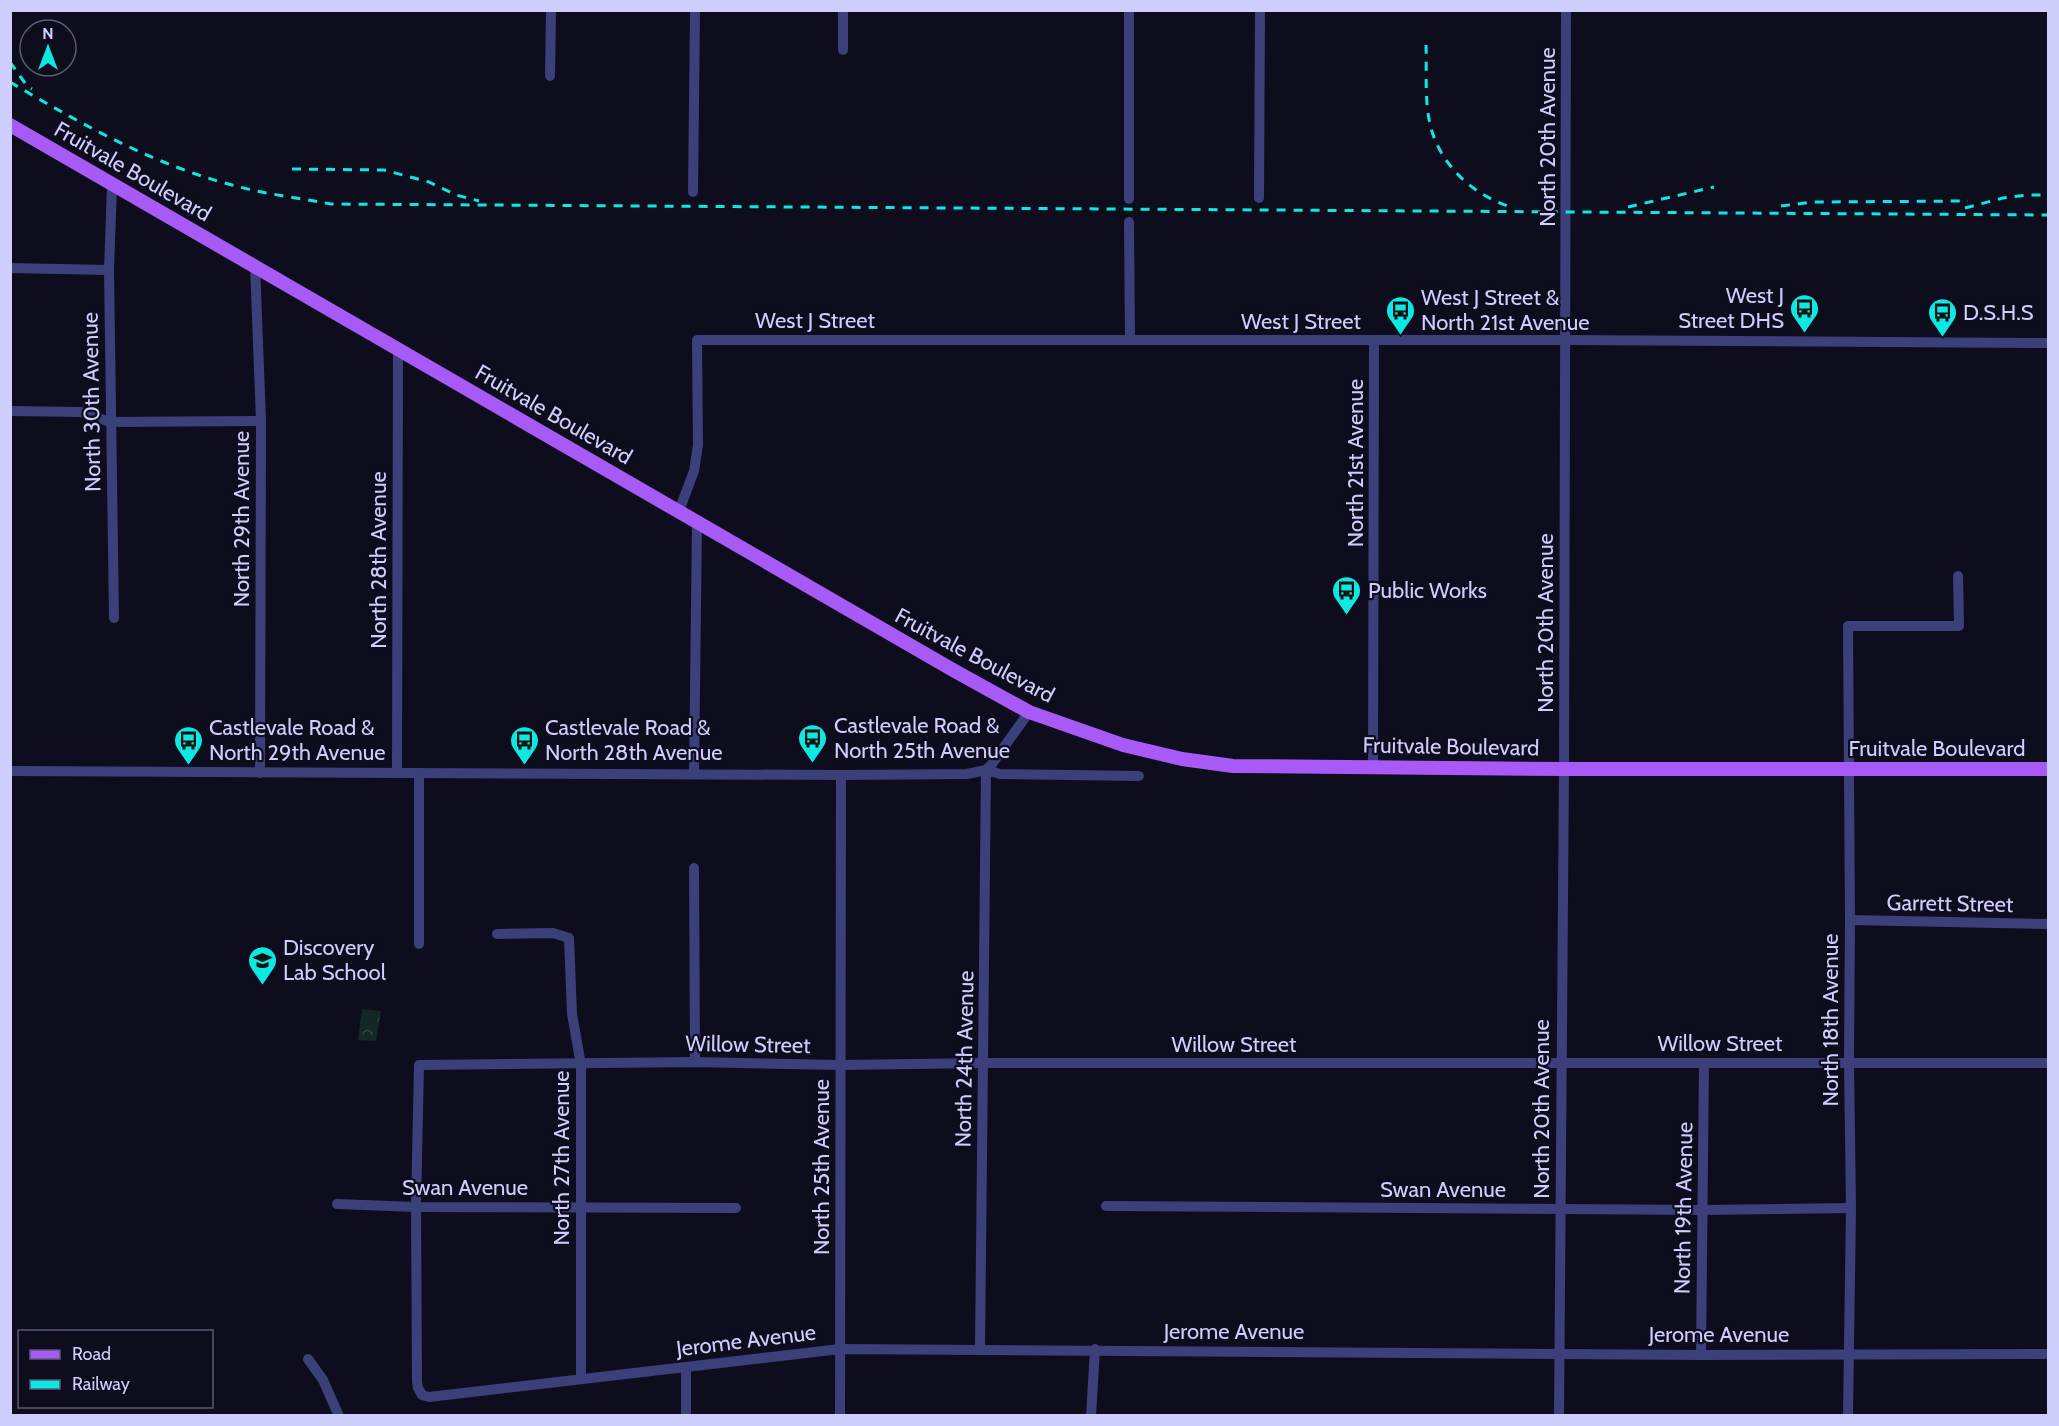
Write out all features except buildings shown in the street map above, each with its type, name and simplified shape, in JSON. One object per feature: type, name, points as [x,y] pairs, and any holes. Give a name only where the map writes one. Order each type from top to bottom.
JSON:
[{"type":"main road","name":"Fruitvale Boulevard","points":[[10,125],[952,670],[1029,712],[1123,745],[1182,759],[1233,766],[2049,769]]},
{"type":"street","points":[[550,76],[551,10]]},
{"type":"street","points":[[693,192],[695,10]]},
{"type":"street","points":[[843,10],[843,50]]},
{"type":"street","points":[[1129,10],[1129,199]]},
{"type":"street","points":[[1259,198],[1260,10]]},
{"type":"street","name":"North 20th Avenue","points":[[1559,1416],[1566,10]]},
{"type":"street","name":"North 30th Avenue","points":[[112,185],[109,270],[114,618]]},
{"type":"street","points":[[1129,222],[1130,339]]},
{"type":"street","name":"North 29th Avenue","points":[[255,265],[261,421],[260,773]]},
{"type":"street","points":[[10,268],[109,270]]},
{"type":"street","name":"West J Street","points":[[679,511],[694,471],[698,445],[697,340],[1130,339],[2049,343]]},
{"type":"street","name":"North 21st Avenue","points":[[1373,766],[1374,340]]},
{"type":"street","name":"North 28th Avenue","points":[[397,773],[398,348]]},
{"type":"street","points":[[10,411],[81,412],[110,422],[261,421]]},
{"type":"street","points":[[694,774],[697,521]]},
{"type":"street","name":"North 18th Avenue","points":[[1848,1416],[1851,920],[1848,626],[1959,626],[1958,576]]},
{"type":"street","points":[[986,770],[1029,712]]},
{"type":"street","points":[[10,771],[841,775],[967,774],[986,770],[1000,774],[1139,776]]},
{"type":"street","name":"North 24th Avenue","points":[[980,1348],[986,770]]},
{"type":"street","points":[[419,773],[419,944]]},
{"type":"street","name":"North 25th Avenue","points":[[840,1416],[841,775]]},
{"type":"street","points":[[694,868],[695,1062]]},
{"type":"street","name":"Garrett Street","points":[[1851,920],[2049,924]]},
{"type":"street","name":"North 27th Avenue","points":[[497,934],[553,933],[569,938],[572,1014],[581,1065],[581,1378]]},
{"type":"street","name":"Willow Street","points":[[416,1207],[419,1065],[695,1062],[840,1065],[2049,1063]]},
{"type":"street","name":"North 19th Avenue","points":[[1701,1354],[1704,1063]]},
{"type":"street","name":"Swan Avenue","points":[[338,1204],[416,1207],[736,1208]]},
{"type":"street","name":"Swan Avenue","points":[[1106,1206],[1560,1210],[1851,1208]]},
{"type":"street","name":"Jerome Avenue","points":[[416,1207],[417,1381],[422,1395],[437,1397],[840,1348],[2049,1354]]},
{"type":"street","points":[[1091,1416],[1095,1349]]},
{"type":"street","points":[[308,1359],[323,1380],[339,1416]]},
{"type":"street","points":[[686,1368],[686,1416]]},
{"type":"green space","points":[[362,1009],[381,1011],[376,1041],[358,1040]]},
{"type":"railway","points":[[1426,45],[1429,118],[1443,156],[1462,179],[1474,188],[1514,208]]},
{"type":"railway","points":[[10,62],[27,86],[32,89]]},
{"type":"railway","points":[[10,82],[90,128],[174,166],[244,188],[331,204],[2048,215]]},
{"type":"railway","points":[[292,169],[384,170],[429,182],[456,195],[479,201]]},
{"type":"railway","points":[[1628,207],[1714,187]]},
{"type":"railway","points":[[1965,208],[2003,198],[2048,195]]},
{"type":"railway","points":[[1781,206],[1813,202],[1968,201]]},
{"type":"place","name":"West J Street DHS","points":[[1805,334]]},
{"type":"place","name":"West J Street & North 21st Avenue","points":[[1400,336]]},
{"type":"place","name":"D.S.H.S","points":[[1942,338]]},
{"type":"place","name":"Public Works","points":[[1347,616]]},
{"type":"place","name":"Castlevale Road & North 25th Avenue","points":[[813,764]]},
{"type":"place","name":"Castlevale Road & North 29th Avenue","points":[[188,766]]},
{"type":"place","name":"Castlevale Road & North 28th Avenue","points":[[524,766]]},
{"type":"place","name":"Discovery Lab School","points":[[262,986]]}]
